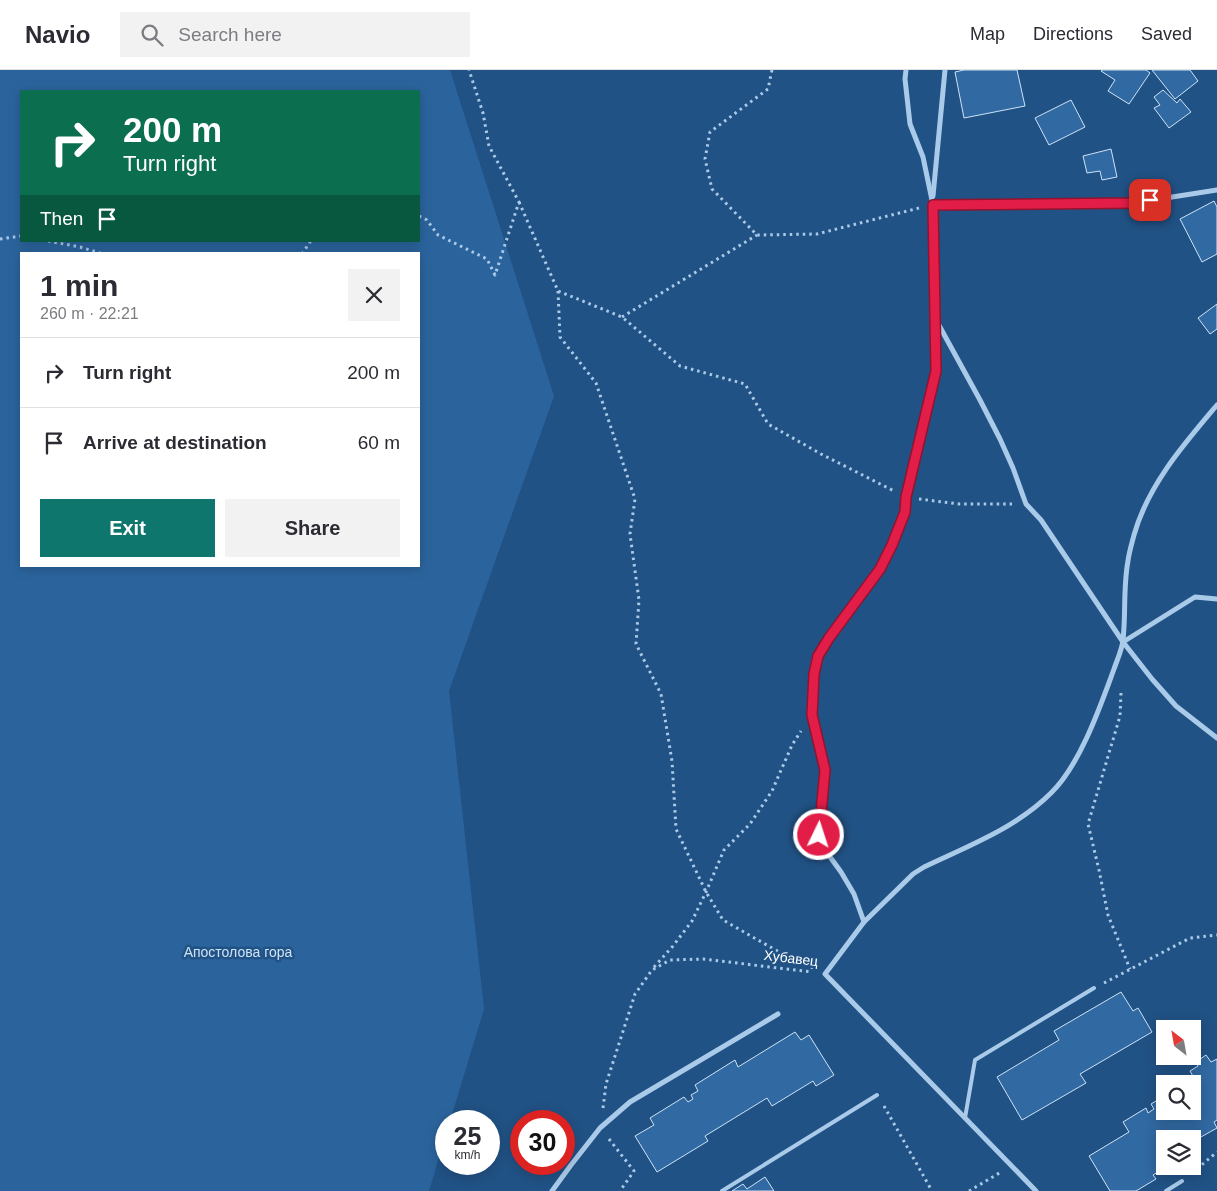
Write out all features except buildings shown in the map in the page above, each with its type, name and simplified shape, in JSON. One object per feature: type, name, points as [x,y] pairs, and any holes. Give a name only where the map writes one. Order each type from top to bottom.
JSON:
[{"type":"street","points":[[906,70],[905,79],[910,124],[923,157],[932,203]]},
{"type":"street","points":[[864,922],[854,894],[842,872],[825,850],[819,835],[825,770],[812,715],[814,674],[818,656],[880,569],[892,545],[905,512],[906,497],[936,371],[932,203],[945,70]]},
{"type":"street","points":[[932,203],[1134,203],[1217,190]]},
{"type":"street","points":[[934,316],[1000,440],[1013,468],[1026,504],[1040,520],[1123,642],[1152,679],[1176,706],[1217,738]]},
{"type":"street","points":[[825,974],[864,922],[913,874],[1008,826],[1033,810],[1052,792],[1071,767],[1106,692],[1123,642],[1128,561],[1134,533],[1148,497],[1184,444],[1217,405]]},
{"type":"street","points":[[1123,642],[1195,597],[1217,599]]},
{"type":"street","name":"Хубавец","points":[[825,974],[1036,1191]]},
{"type":"street","points":[[552,1191],[600,1128],[630,1102],[778,1014]]},
{"type":"lane","points":[[965,1118],[975,1060],[1094,988]]},
{"type":"lane","points":[[722,1191],[877,1095]]},
{"type":"lane","points":[[1166,1191],[1182,1181]]},
{"type":"path","points":[[468,70],[483,113],[489,146],[519,202],[558,292],[560,336],[596,382],[635,499],[630,534],[639,600],[636,644],[661,694],[672,761],[676,829],[706,892],[723,920],[780,952],[825,974]]},
{"type":"path","points":[[758,236],[712,189],[705,159],[710,132],[768,89],[772,70]]},
{"type":"path","points":[[420,216],[427,220],[438,235],[487,259],[495,274],[519,202]]},
{"type":"path","points":[[622,317],[758,236],[817,234],[932,203]]},
{"type":"path","points":[[0,239],[20,236]]},
{"type":"path","points":[[53,242],[95,252]]},
{"type":"path","points":[[558,292],[622,317],[680,366],[745,384],[768,424],[906,497],[959,504],[1026,504]]},
{"type":"path","points":[[1121,688],[1120,716],[1088,824],[1108,914],[1130,969]]},
{"type":"path","points":[[620,1191],[634,1171],[600,1128],[606,1084],[635,994],[692,921],[724,850],[750,824],[772,790],[792,745],[812,715]]},
{"type":"path","points":[[1094,988],[1190,938],[1217,935]]},
{"type":"path","name":"Хубавец","points":[[652,970],[670,960],[703,959],[825,974]]},
{"type":"path","points":[[877,1095],[932,1191]]},
{"type":"path","points":[[1182,1181],[1217,1152]]},
{"type":"path","points":[[969,1191],[1011,1165]]},
{"type":"green space","name":"Апостолова гора","points":[[0,70],[450,70],[554,396],[449,691],[484,1009],[453,1110],[435,1110],[435,1171],[429,1191],[0,1191]]},
{"type":"route","points":[[819,835],[825,770],[812,715],[814,674],[818,656],[829,638],[880,569],[905,512],[906,497],[936,371],[933,205],[1134,203],[1150,200]]}]
